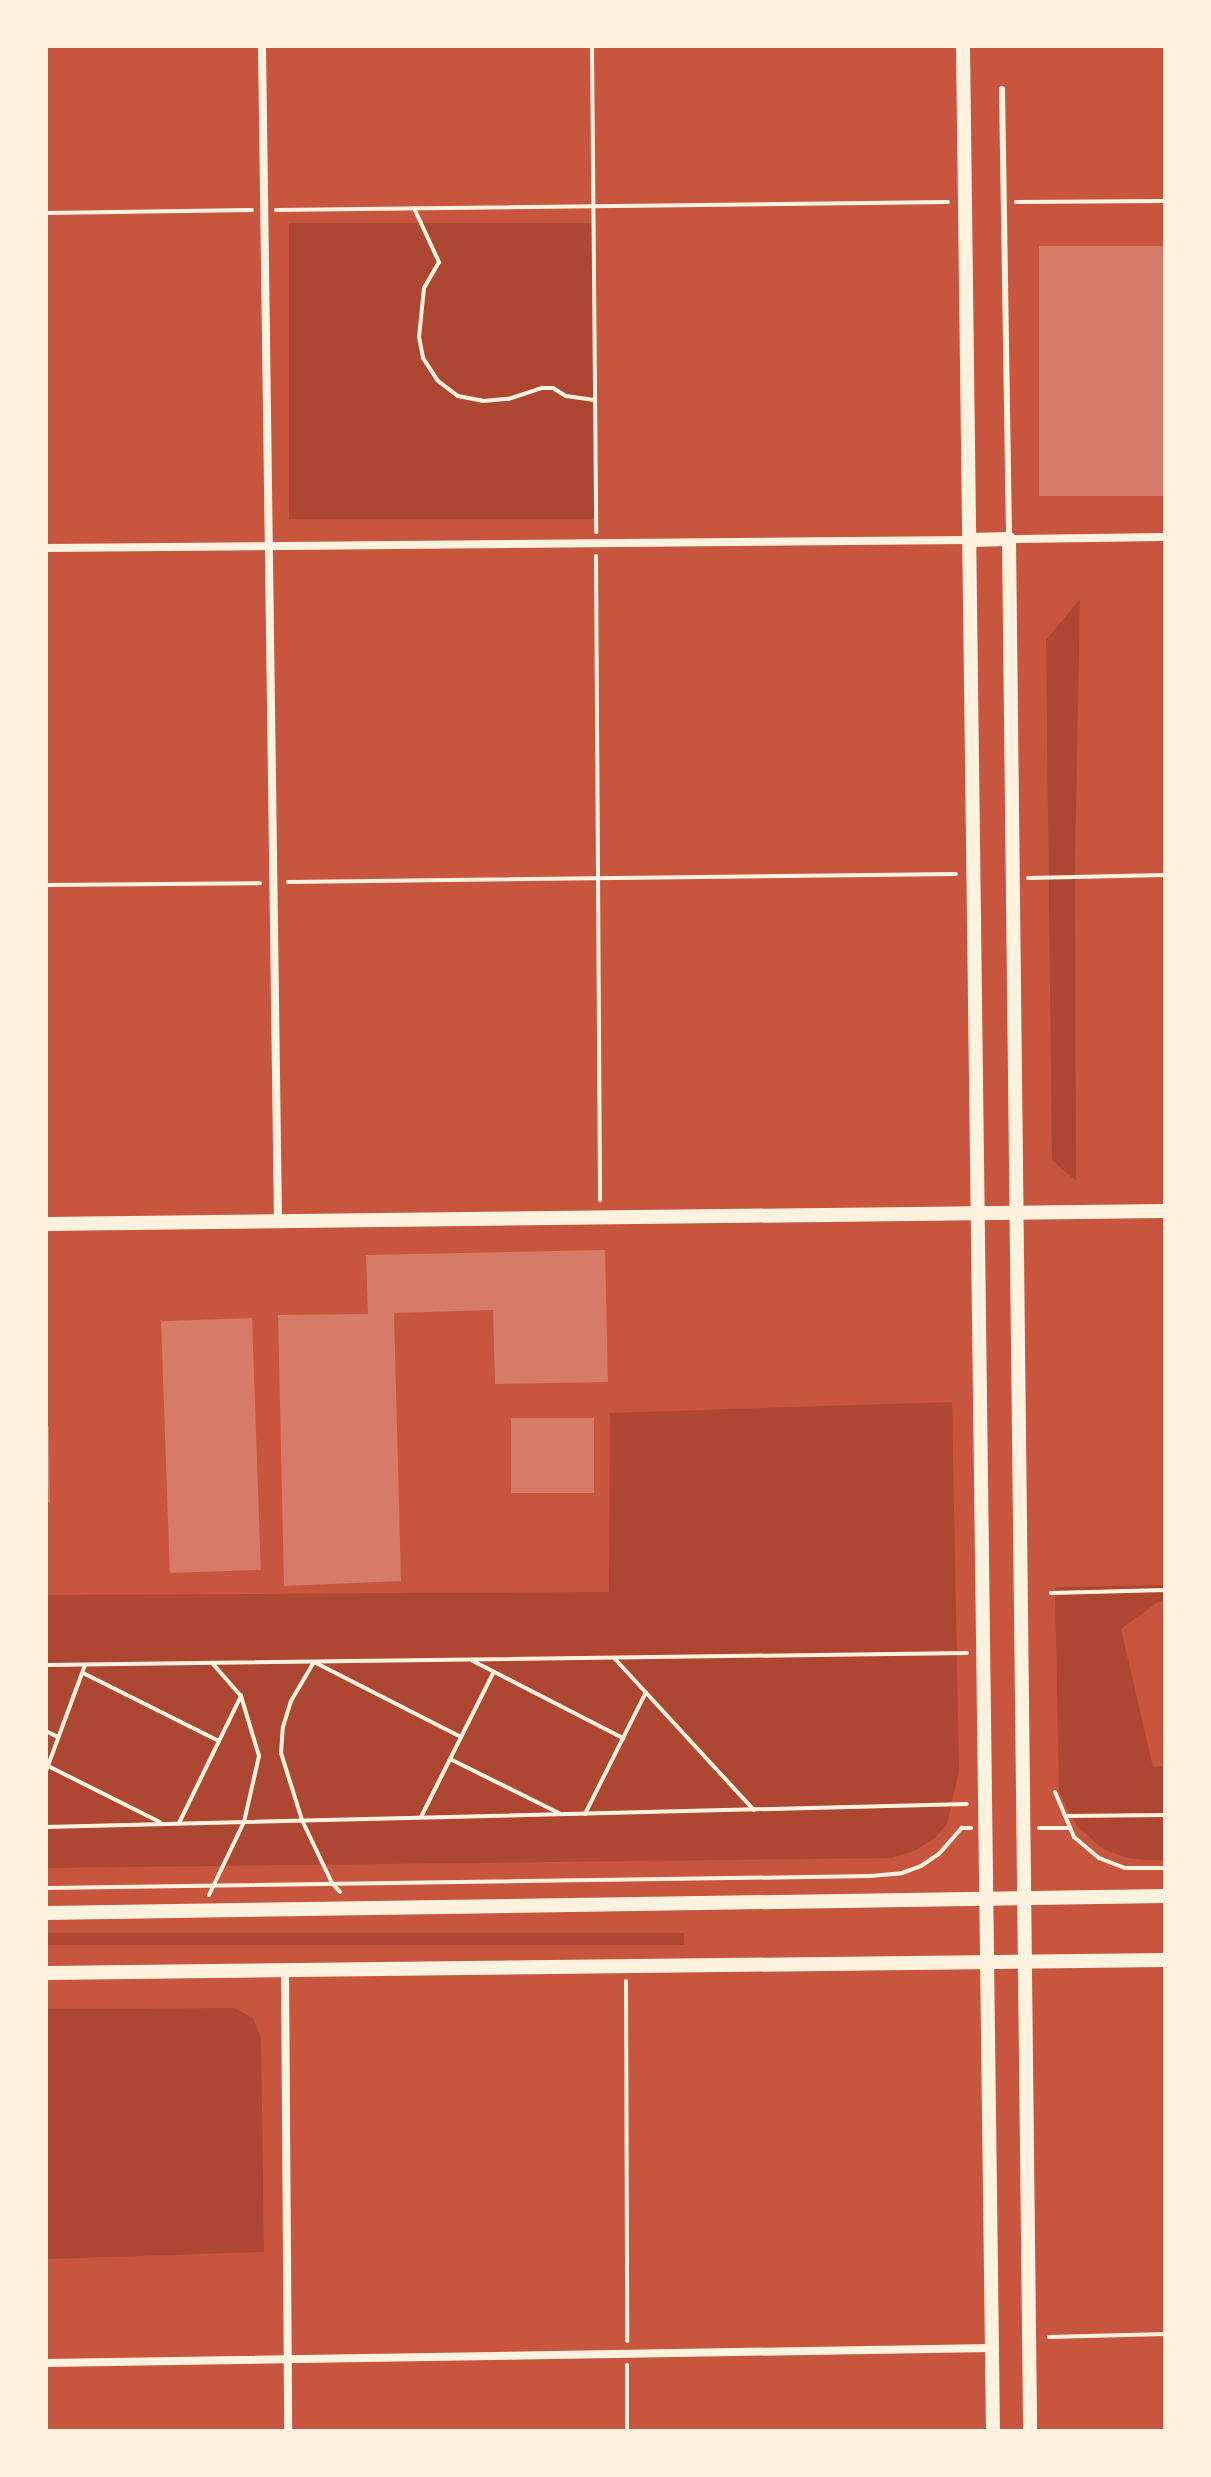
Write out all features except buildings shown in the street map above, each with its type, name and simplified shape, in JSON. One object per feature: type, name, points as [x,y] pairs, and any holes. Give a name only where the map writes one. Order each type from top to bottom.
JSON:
[{"type":"street","points":[[262,46],[278,1221]]},
{"type":"street","points":[[963,46],[993,2431]]},
{"type":"street","points":[[46,548],[1165,537]]},
{"type":"street","points":[[1009,539],[1030,2431]]},
{"type":"street","points":[[46,1224],[1165,1211]]},
{"type":"street","points":[[46,1913],[1165,1896]]},
{"type":"street","points":[[46,1973],[1165,1960]]},
{"type":"street","points":[[285,1971],[288,2431]]},
{"type":"street","points":[[46,2363],[992,2348]]},
{"type":"lane","points":[[1002,89],[1009,539]]},
{"type":"path","points":[[592,46],[600,1217]]},
{"type":"path","points":[[1004,202],[1165,201]]},
{"type":"path","points":[[46,213],[965,202]]},
{"type":"path","points":[[414,208],[439,262],[424,288],[419,337],[423,358],[438,381],[458,396],[483,401],[508,399],[542,388],[553,388],[566,396],[595,400]]},
{"type":"path","points":[[46,885],[974,874]]},
{"type":"path","points":[[1012,875],[1165,875]]},
{"type":"path","points":[[1051,1593],[1165,1590]]},
{"type":"path","points":[[46,1665],[970,1652]]},
{"type":"path","points":[[615,1659],[754,1810]]},
{"type":"path","points":[[472,1660],[623,1738]]},
{"type":"path","points":[[314,1662],[461,1737]]},
{"type":"path","points":[[314,1662],[291,1701],[283,1727],[281,1753],[302,1820],[332,1883],[355,1909]]},
{"type":"path","points":[[200,1911],[244,1822],[259,1756],[241,1696],[212,1663]]},
{"type":"path","points":[[85,1665],[47,1768],[164,1824]]},
{"type":"path","points":[[83,1673],[219,1741]]},
{"type":"path","points":[[421,1817],[493,1673]]},
{"type":"path","points":[[585,1814],[646,1692]]},
{"type":"path","points":[[179,1823],[241,1696]]},
{"type":"path","points":[[46,1731],[59,1737]]},
{"type":"path","points":[[450,1759],[562,1814]]},
{"type":"path","points":[[1055,1792],[1074,1837],[1099,1858],[1125,1868],[1165,1868]]},
{"type":"path","points":[[46,1827],[967,1804]]},
{"type":"path","points":[[1066,1816],[1165,1815]]},
{"type":"path","points":[[46,1888],[870,1876],[902,1873],[921,1866],[939,1854],[962,1828]]},
{"type":"path","points":[[626,1966],[627,2431]]},
{"type":"path","points":[[1049,2337],[1165,2334]]},
{"type":"shaded area","points":[[289,223],[594,223],[594,519],[289,519]]},
{"type":"shaded area","points":[[1080,599],[1075,862],[1076,1181],[1052,1160],[1046,640]]},
{"type":"shaded area","points":[[952,1402],[959,1771],[947,1824],[935,1838],[916,1850],[892,1858],[46,1868],[46,1595],[609,1592],[610,1413]]},
{"type":"shaded area","points":[[1165,1585],[1165,1602],[1158,1602],[1121,1629],[1153,1767],[1165,1766],[1165,1860],[1127,1858],[1103,1849],[1077,1826],[1059,1792],[1055,1587]]},
{"type":"shaded area","points":[[46,1933],[684,1933],[684,1945],[46,1945]]},
{"type":"shaded area","points":[[234,2008],[253,2018],[261,2038],[264,2252],[46,2259],[46,2009]]}]
